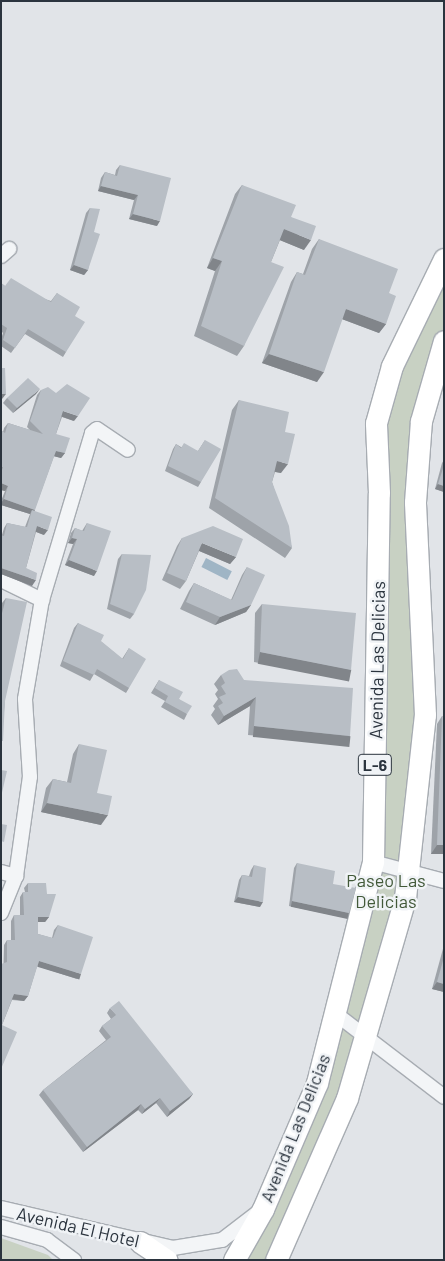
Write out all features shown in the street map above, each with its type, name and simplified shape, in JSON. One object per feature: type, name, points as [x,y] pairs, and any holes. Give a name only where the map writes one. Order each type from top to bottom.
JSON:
[{"type":"main road","name":"Avenida Las Delicias","points":[[234,1260],[262,1209],[317,1083],[373,862],[379,493],[376,423],[392,366],[444,259]]},
{"type":"main road","name":"Avenida Las Delicias","points":[[276,1260],[347,1098],[410,871],[425,714],[415,502],[421,421],[444,341]]},
{"type":"main road","points":[[140,1242],[167,1260]]},
{"type":"street","points":[[1,913],[16,876],[30,777],[25,699],[42,600],[92,433],[97,429],[128,450]]},
{"type":"street","points":[[1,580],[42,600]]},
{"type":"street","points":[[373,862],[444,881]]},
{"type":"street","points":[[1,872],[16,876]]},
{"type":"street","points":[[336,1014],[366,1033],[444,1097]]},
{"type":"street","name":"Avenida El Hotel","points":[[1,1208],[140,1242],[196,1247],[222,1240],[262,1209]]},
{"type":"street","name":"Avenida El Hotel","points":[[1,1227],[47,1240],[74,1260]]},
{"type":"green space","name":"Paseo Las Delicias","points":[[444,259],[444,343],[421,421],[425,715],[410,871],[347,1098],[276,1260],[234,1260],[317,1083],[373,862],[376,423]]},
{"type":"green space","points":[[1,1238],[48,1255],[53,1260],[1,1260]]},
{"type":"water","points":[[206,558],[232,571],[227,580],[201,567]]},
{"type":"building","points":[[120,165],[171,178],[160,221],[133,214],[138,195],[101,186],[105,172],[117,176]]},
{"type":"building","points":[[242,185],[296,205],[291,217],[316,226],[311,240],[284,229],[271,262],[284,267],[244,346],[201,326],[222,261],[213,258]]},
{"type":"building","points":[[90,208],[100,209],[94,232],[100,234],[88,270],[74,265]]},
{"type":"building","points":[[319,239],[398,269],[389,293],[396,296],[386,324],[346,309],[324,372],[269,354],[297,272],[305,275]]},
{"type":"building","points":[[11,278],[51,302],[57,293],[80,307],[75,316],[85,322],[66,352],[28,329],[15,348],[3,340],[7,328],[1,324],[1,283],[5,286]]},
{"type":"building","points":[[1,368],[5,368],[6,394],[1,394]]},
{"type":"building","points":[[28,378],[40,389],[17,408],[7,398]]},
{"type":"building","points":[[67,384],[90,398],[78,416],[63,411],[56,434],[70,438],[65,453],[56,451],[35,510],[4,499],[8,486],[1,483],[3,467],[1,467],[1,430],[5,433],[8,423],[43,434],[30,421],[41,390],[48,387],[56,393]]},
{"type":"building","points":[[239,400],[289,412],[285,432],[295,434],[288,464],[277,461],[272,482],[289,526],[292,548],[215,498]]},
{"type":"building","points":[[205,440],[221,449],[201,482],[168,466],[176,444],[181,448],[184,443],[198,451]]},
{"type":"building","points":[[444,465],[444,486],[438,484]]},
{"type":"building","points":[[32,510],[52,517],[48,530],[37,526],[26,568],[37,573],[36,580],[1,568],[1,535],[4,536],[7,523],[27,527]]},
{"type":"building","points":[[87,523],[111,531],[97,571],[69,560],[77,539],[72,538],[75,528],[84,531]]},
{"type":"building","points":[[213,526],[243,539],[236,557],[202,543],[186,581],[167,573],[182,538]]},
{"type":"building","points":[[122,554],[151,555],[146,590],[134,614],[110,604]]},
{"type":"building","points":[[247,567],[265,575],[251,605],[220,617],[186,602],[194,583],[232,600]]},
{"type":"building","points":[[6,598],[27,602],[5,701],[3,741],[1,741],[1,617]]},
{"type":"building","points":[[262,604],[356,613],[351,670],[260,652]]},
{"type":"building","points":[[78,623],[104,635],[101,641],[123,659],[129,648],[146,659],[129,688],[97,669],[94,675],[63,661]]},
{"type":"building","points":[[237,669],[244,680],[353,688],[350,736],[254,726],[256,697],[224,716],[218,706],[223,703],[219,697],[226,694],[221,686],[225,683],[221,675],[229,670]]},
{"type":"building","points":[[159,680],[183,692],[179,699],[192,706],[187,714],[165,702],[168,696],[155,688]]},
{"type":"building","points":[[442,716],[444,716],[444,845],[437,845]]},
{"type":"building","points":[[79,744],[107,750],[97,793],[112,796],[108,815],[47,803],[53,779],[71,783]]},
{"type":"building","points":[[1,770],[7,771],[1,797]]},
{"type":"building","points":[[1,824],[7,825],[4,842],[1,841]]},
{"type":"building","points":[[297,863],[335,871],[333,884],[356,888],[349,913],[292,901]]},
{"type":"building","points":[[254,865],[266,868],[263,902],[238,897],[242,875],[252,877]]},
{"type":"building","points":[[28,883],[46,883],[47,894],[56,894],[49,917],[38,917],[38,934],[53,938],[58,925],[93,937],[81,974],[39,961],[28,996],[14,994],[2,1025],[17,1032],[1,1069],[1,964],[7,962],[7,940],[15,940],[14,915],[24,915],[23,892],[28,892]]},
{"type":"building","points":[[444,957],[444,984],[437,982]]},
{"type":"building","points":[[119,1001],[193,1094],[170,1111],[160,1098],[145,1109],[141,1104],[87,1147],[43,1090],[111,1037],[102,1026],[116,1015],[110,1008]]}]
